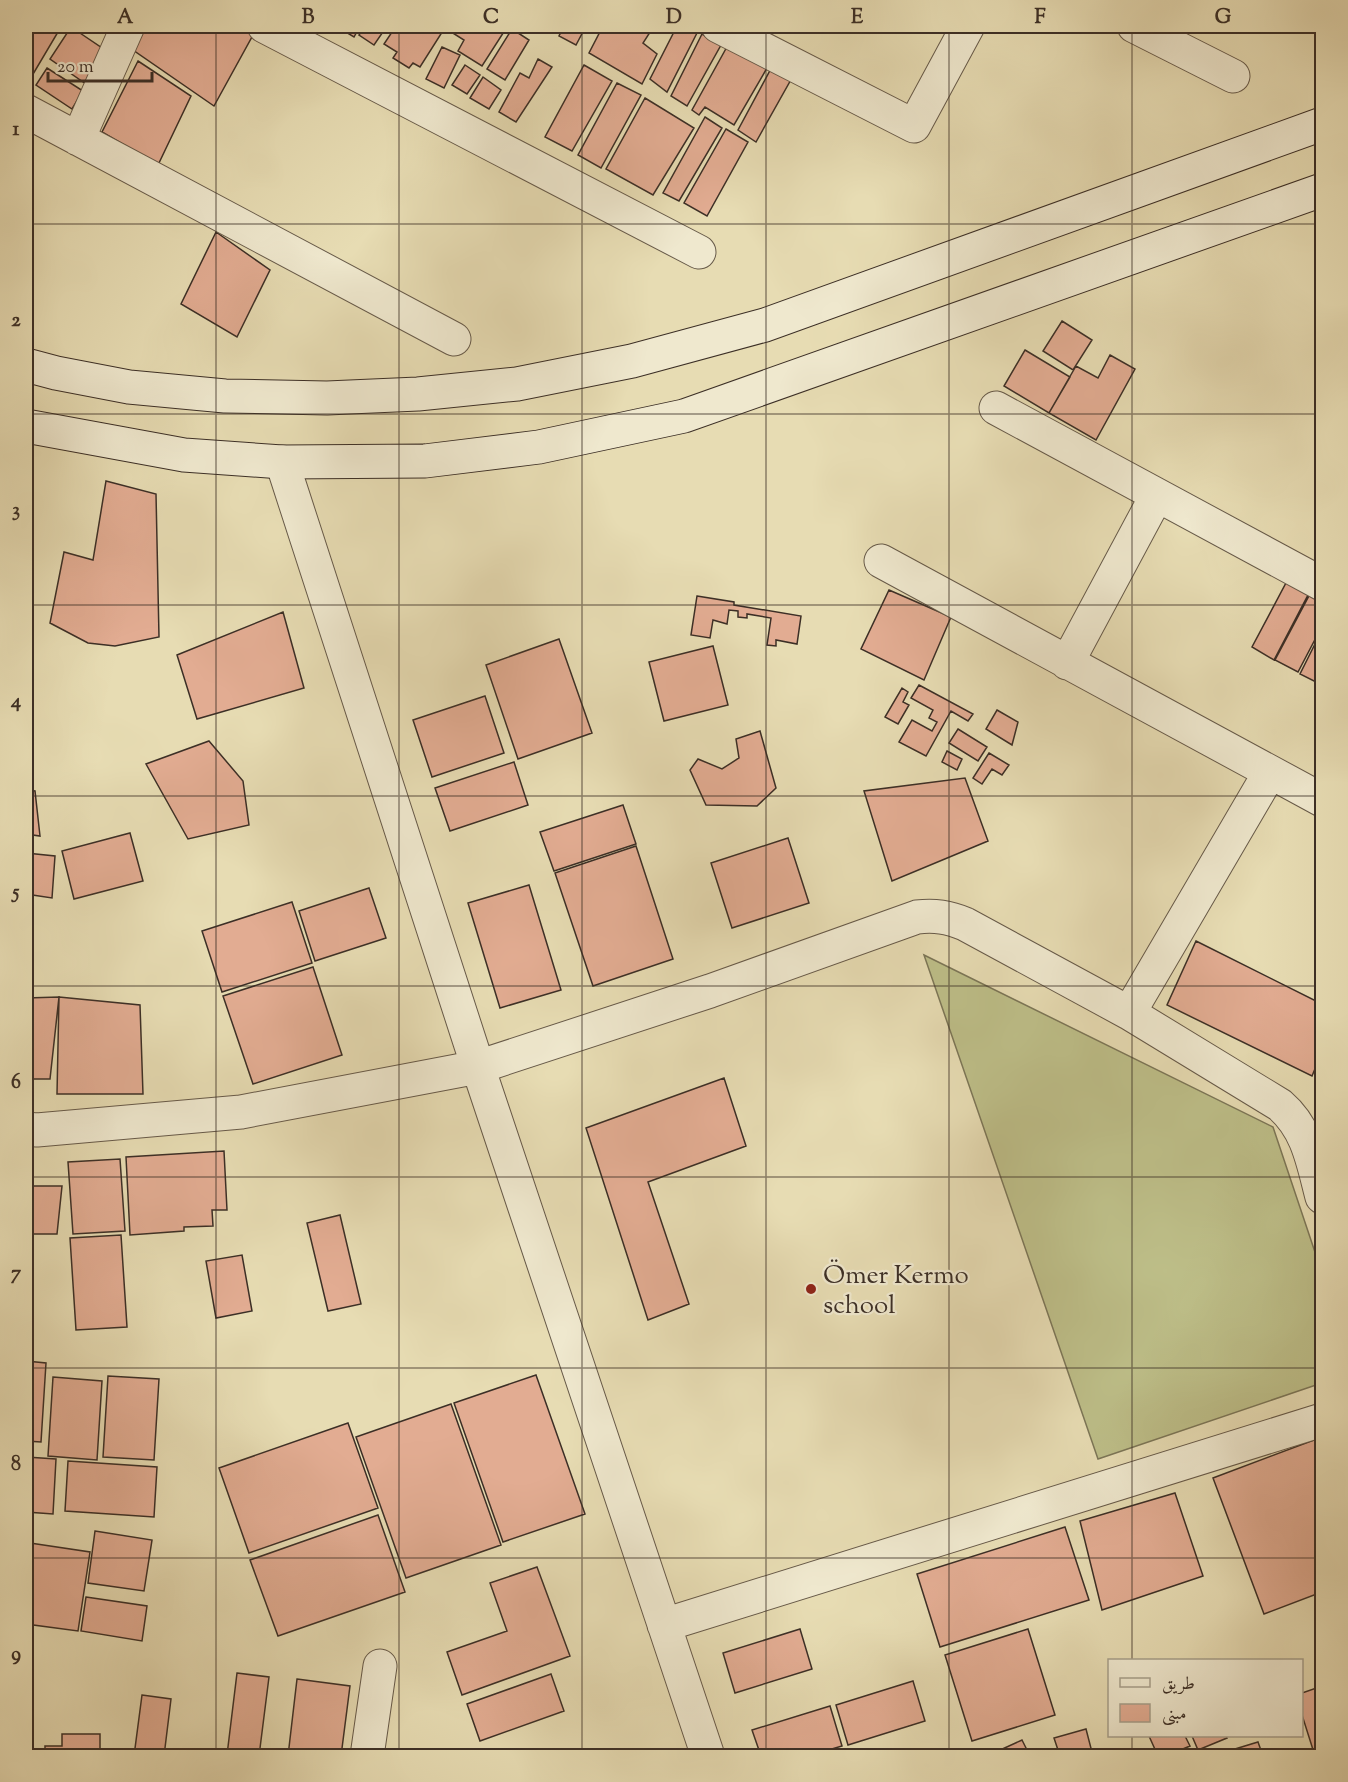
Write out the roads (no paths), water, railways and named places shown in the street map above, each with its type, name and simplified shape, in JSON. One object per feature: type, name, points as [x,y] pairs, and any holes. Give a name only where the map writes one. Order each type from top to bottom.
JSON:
[{"type":"street","points":[[78,139],[128,26]]},
{"type":"street","points":[[264,26],[699,252]]},
{"type":"street","points":[[718,26],[914,126],[968,26]]},
{"type":"street","points":[[1134,26],[1233,76]]},
{"type":"street","points":[[26,111],[454,339]]},
{"type":"street","points":[[26,365],[129,387],[225,396],[327,398],[418,394],[517,384],[632,361],[765,325],[1323,124]]},
{"type":"street","points":[[26,426],[184,455],[282,462],[425,461],[539,447],[684,416],[1323,190]]},
{"type":"street","points":[[996,408],[1323,584]]},
{"type":"street","points":[[282,462],[478,1067],[708,1756]]},
{"type":"street","points":[[1066,663],[1157,495]]},
{"type":"street","points":[[881,561],[1323,800]]},
{"type":"street","points":[[1129,1013],[1270,772]]},
{"type":"street","points":[[26,1129],[38,1130],[241,1112],[478,1067],[710,991],[917,917],[941,916],[964,924],[1129,1013],[1280,1106],[1291,1115],[1305,1138],[1323,1197]]},
{"type":"street","points":[[664,1625],[1323,1420]]},
{"type":"street","points":[[368,1756],[380,1666]]},
{"type":"place","name":"Ömer Kermo school","points":[[811,1289]]}]
